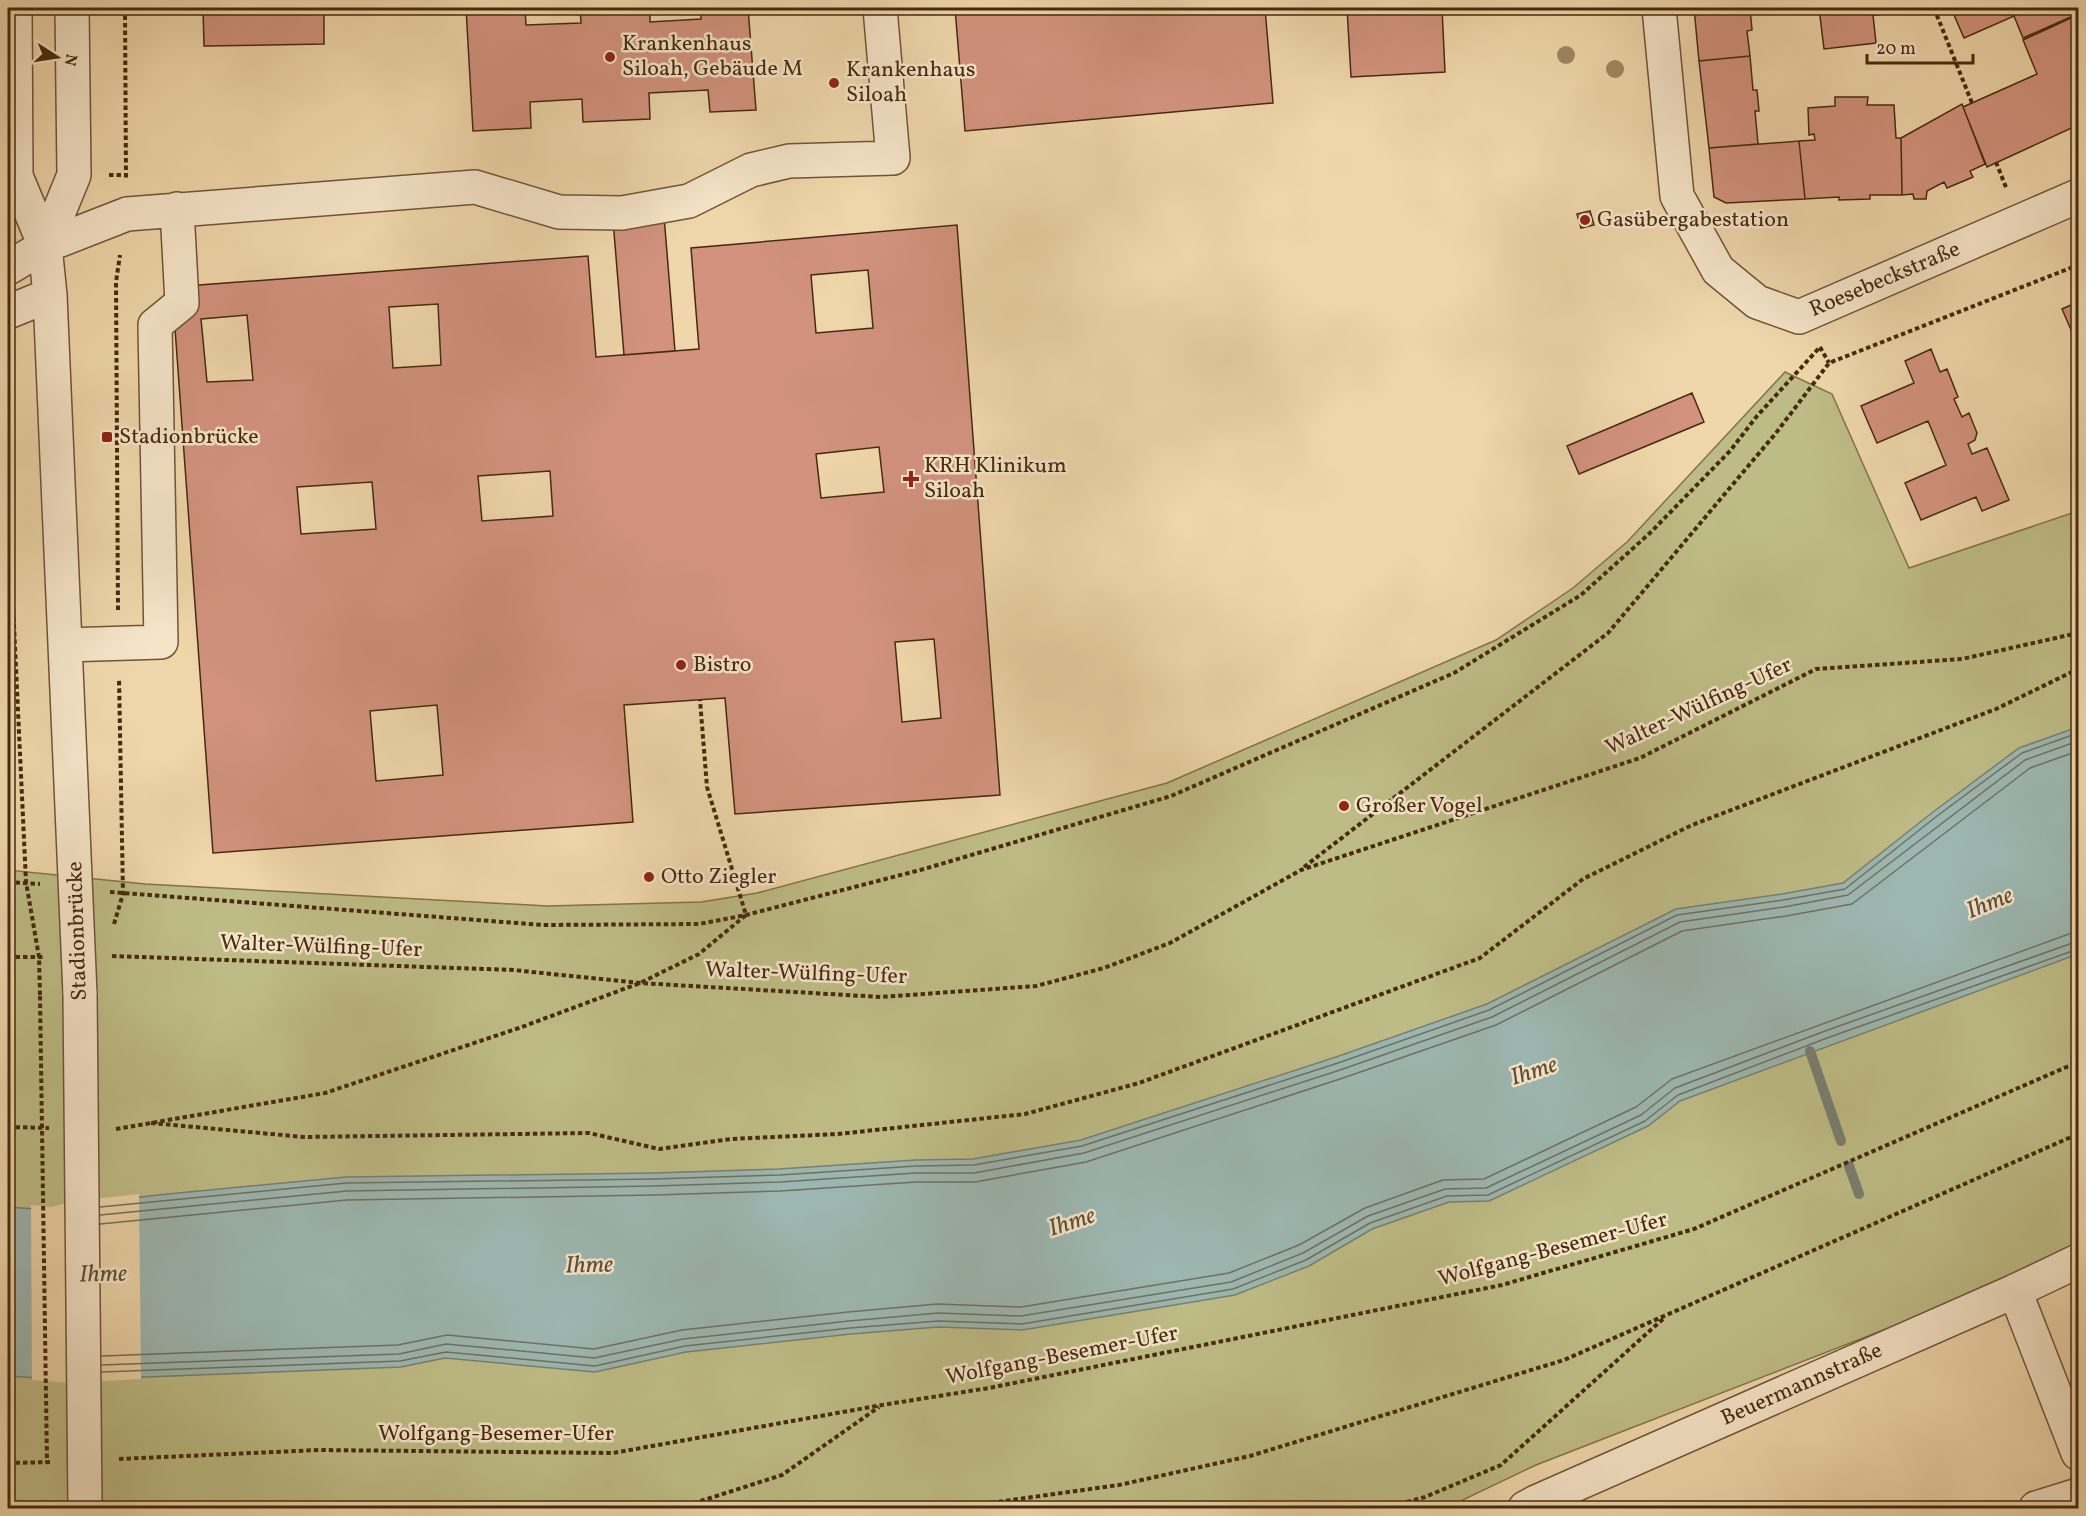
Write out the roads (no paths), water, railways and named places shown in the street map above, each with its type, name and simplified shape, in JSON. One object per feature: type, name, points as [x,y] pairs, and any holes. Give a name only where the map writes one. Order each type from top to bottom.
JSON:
[{"type":"street","name":"Stadionbrücke","points":[[15,8],[16,176],[45,246],[50,295],[80,994],[85,1509]]},
{"type":"street","name":"Stadionbrücke","points":[[45,246],[74,176],[72,8]]},
{"type":"street","points":[[8,268],[45,246],[127,214],[475,187],[559,212],[622,213],[689,201],[751,170],[789,161],[892,158],[880,8]]},
{"type":"street","name":"Roesebeckstraße","points":[[1659,8],[1677,196],[1718,270],[1757,302],[1799,317],[2079,196]]},
{"type":"street","points":[[65,645],[161,642],[155,325],[182,303],[177,209]]},
{"type":"street","points":[[8,312],[50,295]]},
{"type":"street","name":"Beuermannstraße","points":[[1525,1509],[1536,1502],[2079,1262]]},
{"type":"street","points":[[2015,1291],[2079,1454]]},
{"type":"street","points":[[2036,1509],[2079,1496]]},
{"type":"water","name":"Ihme","points":[[2078,727],[2078,954],[1680,1101],[1648,1126],[1489,1201],[1449,1202],[1372,1229],[1309,1266],[1235,1295],[1022,1330],[938,1327],[851,1334],[686,1352],[595,1372],[445,1358],[401,1367],[69,1380],[8,1376],[8,1207],[50,1210],[76,1204],[346,1177],[654,1173],[973,1159],[1081,1140],[1336,1057],[1487,1004],[1676,909],[1843,883],[2019,748]]},
{"type":"waterway","points":[[1810,1051],[1841,1141]]},
{"type":"waterway","points":[[1849,1166],[1859,1194]]},
{"type":"place","name":"Krankenhaus Siloah, Gebäude M","points":[[610,57]]},
{"type":"place","name":"Krankenhaus Siloah","points":[[834,83]]},
{"type":"place","name":"Gasübergabestation","points":[[1585,220]]},
{"type":"place","name":"Stadionbrücke","points":[[107,437]]},
{"type":"place","name":"KRH Klinikum Siloah","points":[[911,479]]},
{"type":"place","name":"Bistro","points":[[681,665]]},
{"type":"place","name":"Großer Vogel","points":[[1344,806]]},
{"type":"place","name":"Otto Ziegler","points":[[649,877]]}]
